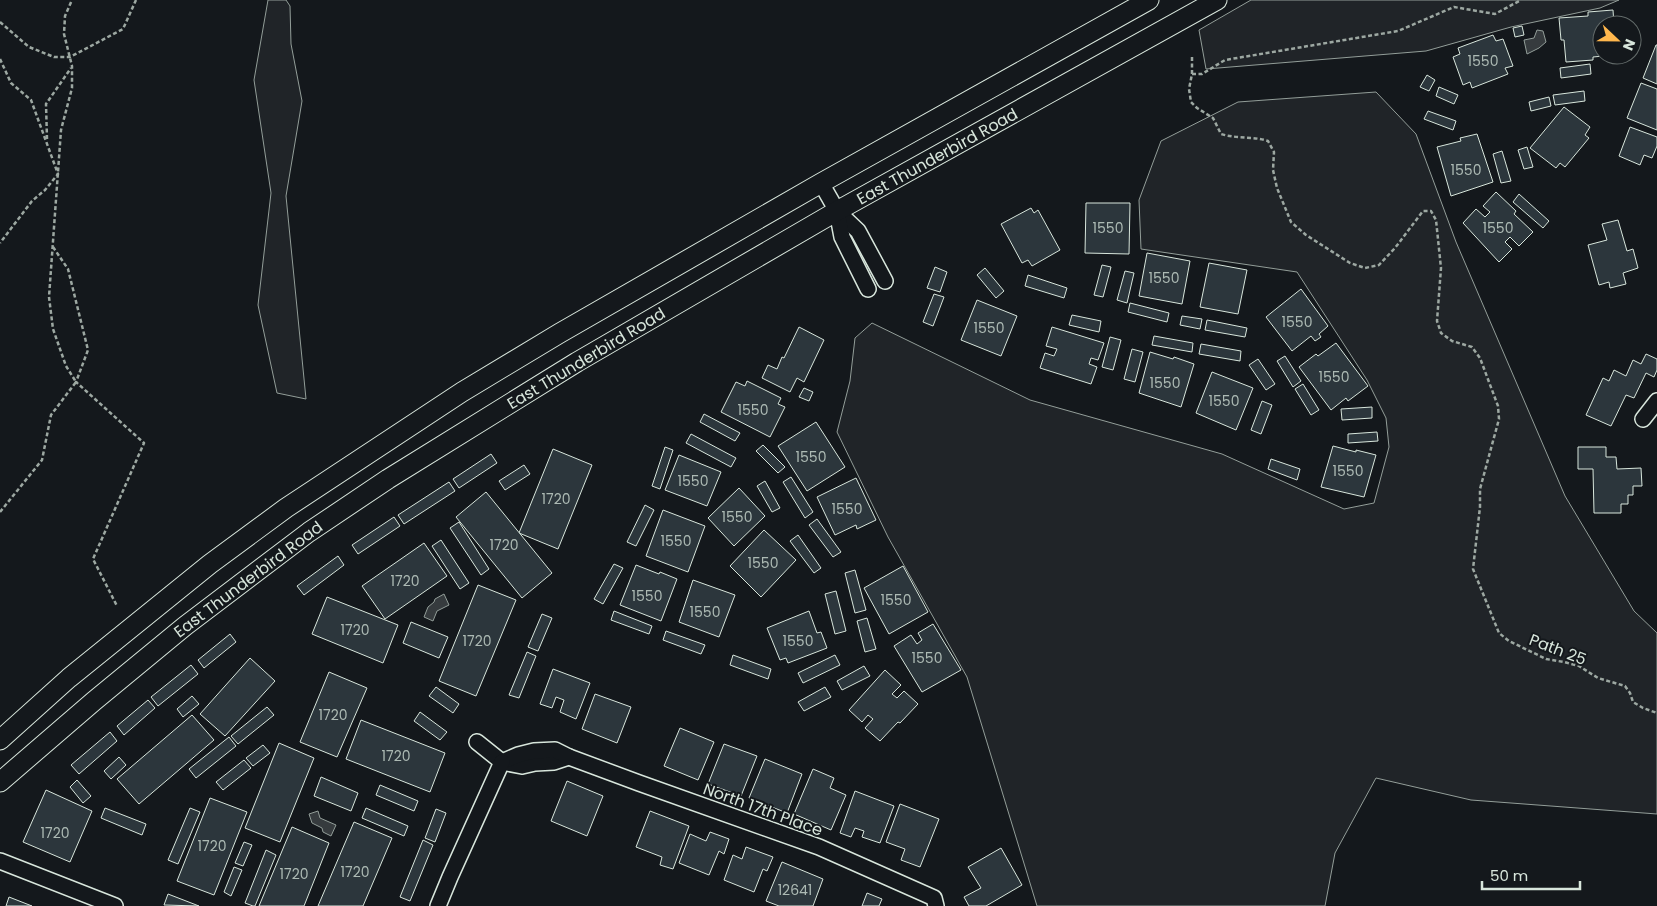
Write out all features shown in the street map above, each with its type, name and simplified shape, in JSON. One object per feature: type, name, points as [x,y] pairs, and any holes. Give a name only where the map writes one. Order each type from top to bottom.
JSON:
[{"type":"main road","name":"East Thunderbird Road","points":[[0,740],[69,678],[210,564],[286,508],[462,392],[568,328],[821,183],[1149,0]]},
{"type":"main road","name":"East Thunderbird Road","points":[[0,782],[109,688],[185,626],[309,532],[404,468],[569,367],[838,211],[1217,0]]},
{"type":"street","points":[[821,183],[838,211],[858,231],[885,281]]},
{"type":"street","points":[[838,211],[842,237],[868,290]]},
{"type":"street","points":[[1643,419],[1657,401]]},
{"type":"street","points":[[438,906],[502,762],[477,742]]},
{"type":"street","name":"North 17th Place","points":[[502,762],[522,766],[554,762],[569,757],[819,847],[934,898],[936,906]]},
{"type":"street","points":[[0,861],[115,906]]},
{"type":"path","points":[[72,0],[65,16],[64,34],[72,66],[72,88],[61,130],[49,297],[53,330],[66,366],[76,382],[144,443],[93,559],[117,606]]},
{"type":"path","points":[[0,22],[29,47],[54,57],[70,58],[123,29],[136,0]]},
{"type":"path","points":[[1192,57],[1192,74],[1202,74],[1225,60],[1398,30],[1454,7],[1495,14],[1521,0]]},
{"type":"path","points":[[0,59],[11,83],[30,100],[58,174]]},
{"type":"path","points":[[47,144],[46,104],[72,66]]},
{"type":"path","name":"Path 25","points":[[1192,74],[1188,89],[1191,102],[1196,108],[1213,118],[1221,134],[1245,138],[1260,138],[1268,141],[1274,152],[1273,170],[1277,188],[1291,222],[1306,235],[1350,263],[1365,268],[1379,265],[1395,248],[1423,211],[1431,211],[1436,220],[1441,268],[1437,321],[1441,332],[1452,341],[1472,347],[1476,352],[1498,406],[1499,419],[1480,489],[1480,507],[1473,569],[1499,634],[1546,659],[1579,666],[1598,678],[1625,686],[1633,702],[1643,708],[1657,712]]},
{"type":"path","points":[[0,244],[32,201],[45,190],[58,174]]},
{"type":"path","points":[[0,512],[42,460],[51,415],[76,382],[88,350],[68,269],[52,246]]},
{"type":"shaded area","points":[[268,0],[286,0],[290,6],[291,44],[302,101],[286,196],[306,399],[277,393],[258,305],[271,193],[254,80]]},
{"type":"shaded area","points":[[1251,0],[1619,0],[1600,8],[1511,27],[1426,51],[1206,69],[1199,30]]},
{"type":"shaded area","points":[[1537,30],[1543,31],[1546,42],[1527,54],[1524,40],[1534,38]]},
{"type":"shaded area","points":[[1376,92],[1416,134],[1456,242],[1565,496],[1634,611],[1657,633],[1657,814],[1471,800],[1376,778],[1335,853],[1325,906],[1037,906],[967,677],[888,537],[837,432],[850,381],[855,338],[872,323],[1030,400],[1222,454],[1344,509],[1374,503],[1389,447],[1386,418],[1367,380],[1297,272],[1141,249],[1139,200],[1161,141],[1238,102]]},
{"type":"shaded area","points":[[444,594],[449,605],[437,611],[433,621],[424,617],[428,607],[435,599]]},
{"type":"shaded area","points":[[318,811],[320,818],[336,825],[331,836],[323,832],[322,828],[312,823],[309,814]]},
{"type":"building","points":[[1613,10],[1613,15],[1592,15],[1592,60],[1566,62],[1559,18],[1588,16],[1588,12]]},
{"type":"building","points":[[1522,26],[1524,35],[1515,37],[1513,28]]},
{"type":"building","points":[[1493,35],[1496,41],[1503,39],[1513,66],[1505,68],[1508,74],[1472,88],[1470,82],[1463,85],[1453,57],[1460,54],[1458,48]]},
{"type":"building","points":[[1657,45],[1657,84],[1643,78]]},
{"type":"building","points":[[1590,64],[1591,74],[1561,78],[1560,68]]},
{"type":"building","points":[[1427,75],[1435,80],[1429,91],[1420,87]]},
{"type":"building","points":[[1641,83],[1657,89],[1657,130],[1627,118]]},
{"type":"building","points":[[1439,87],[1458,95],[1454,104],[1436,96]]},
{"type":"building","points":[[1584,91],[1585,101],[1555,105],[1553,95]]},
{"type":"building","points":[[1549,97],[1551,106],[1531,111],[1529,102]]},
{"type":"building","points":[[1564,107],[1590,127],[1585,135],[1589,138],[1565,167],[1560,163],[1556,168],[1530,148]]},
{"type":"building","points":[[1428,111],[1456,121],[1453,130],[1424,119]]},
{"type":"building","points":[[1630,127],[1657,137],[1657,146],[1652,158],[1644,155],[1640,165],[1619,156]]},
{"type":"building","points":[[1477,134],[1493,182],[1451,196],[1437,147],[1461,141],[1460,138]]},
{"type":"building","points":[[1527,147],[1533,167],[1524,169],[1518,150]]},
{"type":"building","points":[[1502,151],[1511,181],[1501,183],[1493,154]]},
{"type":"building","points":[[1496,192],[1516,211],[1514,214],[1533,232],[1519,246],[1510,237],[1505,242],[1512,249],[1499,262],[1463,223],[1476,209],[1485,217],[1490,212],[1483,206]]},
{"type":"building","points":[[1519,194],[1549,221],[1543,228],[1513,202]]},
{"type":"building","points":[[1086,203],[1130,203],[1129,254],[1085,253]]},
{"type":"building","points":[[1031,208],[1034,213],[1038,210],[1060,250],[1032,266],[1028,260],[1022,263],[1001,224]]},
{"type":"building","points":[[1618,220],[1627,251],[1633,249],[1638,268],[1623,273],[1626,284],[1610,288],[1609,282],[1599,285],[1588,245],[1607,240],[1602,224]]},
{"type":"building","points":[[1147,253],[1190,261],[1182,304],[1139,296]]},
{"type":"building","points":[[1209,263],[1247,270],[1238,314],[1200,307]]},
{"type":"building","points":[[1102,265],[1111,267],[1103,297],[1094,295]]},
{"type":"building","points":[[935,267],[947,272],[940,292],[927,288]]},
{"type":"building","points":[[985,268],[1004,291],[996,298],[977,275]]},
{"type":"building","points":[[1125,271],[1134,273],[1127,303],[1117,300]]},
{"type":"building","points":[[1028,275],[1067,288],[1064,298],[1025,286]]},
{"type":"building","points":[[1301,289],[1328,326],[1319,334],[1321,337],[1315,341],[1311,336],[1292,351],[1266,317]]},
{"type":"building","points":[[934,294],[944,297],[933,326],[923,322]]},
{"type":"building","points":[[977,300],[1017,316],[1001,356],[961,340]]},
{"type":"building","points":[[1130,303],[1169,313],[1167,322],[1128,312]]},
{"type":"building","points":[[1072,315],[1101,321],[1099,332],[1069,325]]},
{"type":"building","points":[[1182,316],[1202,319],[1200,329],[1180,325]]},
{"type":"building","points":[[1207,320],[1247,328],[1245,337],[1205,330]]},
{"type":"building","points":[[799,327],[824,340],[804,382],[797,378],[790,392],[762,378],[768,365],[777,369]]},
{"type":"building","points":[[1052,327],[1104,343],[1098,360],[1091,358],[1089,364],[1097,367],[1091,384],[1040,368],[1045,353],[1054,356],[1057,349],[1046,346]]},
{"type":"building","points":[[1154,336],[1193,343],[1192,352],[1152,345]]},
{"type":"building","points":[[1110,337],[1121,340],[1113,370],[1102,367]]},
{"type":"building","points":[[1336,343],[1368,386],[1348,401],[1346,398],[1331,410],[1299,367],[1316,354],[1318,356]]},
{"type":"building","points":[[1201,344],[1241,351],[1240,361],[1199,354]]},
{"type":"building","points":[[1132,349],[1143,352],[1135,382],[1124,379]]},
{"type":"building","points":[[1150,352],[1194,364],[1181,407],[1139,393]]},
{"type":"building","points":[[1646,354],[1657,359],[1657,370],[1654,377],[1646,373],[1634,398],[1626,395],[1611,426],[1586,415],[1603,378],[1609,381],[1614,370],[1626,376],[1633,360],[1641,364]]},
{"type":"building","points":[[1285,356],[1301,381],[1293,387],[1277,361]]},
{"type":"building","points":[[1258,359],[1275,384],[1266,390],[1249,365]]},
{"type":"building","points":[[1212,372],[1253,388],[1236,430],[1196,413]]},
{"type":"building","points":[[747,381],[781,398],[778,404],[785,407],[770,437],[721,412],[736,382],[745,386]]},
{"type":"building","points":[[1303,384],[1319,410],[1311,415],[1295,389]]},
{"type":"building","points":[[804,388],[813,392],[809,401],[799,397]]},
{"type":"building","points":[[1262,401],[1272,405],[1261,434],[1251,430]]},
{"type":"building","points":[[1372,407],[1372,418],[1342,420],[1341,409]]},
{"type":"building","points":[[704,414],[740,433],[735,441],[700,422]]},
{"type":"building","points":[[816,422],[845,467],[807,491],[778,446]]},
{"type":"building","points":[[1377,432],[1378,441],[1348,443],[1348,434]]},
{"type":"building","points":[[691,434],[736,458],[731,467],[686,443]]},
{"type":"building","points":[[763,445],[785,467],[778,473],[756,451]]},
{"type":"building","points":[[1333,446],[1376,455],[1364,497],[1321,487]]},
{"type":"building","points":[[665,447],[673,450],[660,489],[652,486]]},
{"type":"building","points":[[1578,447],[1606,447],[1606,457],[1616,457],[1617,469],[1641,468],[1642,486],[1633,486],[1633,495],[1628,495],[1628,504],[1621,504],[1621,513],[1594,513],[1593,469],[1578,469]]},
{"type":"building","points":[[553,449],[592,465],[558,549],[519,533]]},
{"type":"building","points":[[491,454],[497,463],[459,488],[453,479]]},
{"type":"building","points":[[679,455],[721,472],[707,506],[665,490]]},
{"type":"building","points":[[1271,459],[1300,469],[1297,480],[1268,469]]},
{"type":"building","points":[[524,465],[530,474],[505,490],[499,481]]},
{"type":"building","points":[[791,477],[813,512],[805,518],[783,482]]},
{"type":"building","points":[[856,478],[876,520],[857,529],[856,525],[835,535],[817,497]]},
{"type":"building","points":[[765,481],[780,508],[772,512],[757,486]]},
{"type":"building","points":[[449,482],[455,491],[404,524],[398,515]]},
{"type":"building","points":[[739,488],[765,516],[734,546],[708,518]]},
{"type":"building","points":[[486,492],[552,573],[522,598],[456,517]]},
{"type":"building","points":[[645,505],[654,510],[636,546],[627,542]]},
{"type":"building","points":[[663,510],[705,526],[688,572],[646,556]]},
{"type":"building","points":[[394,517],[400,526],[358,554],[352,545]]},
{"type":"building","points":[[817,519],[841,552],[833,557],[809,525]]},
{"type":"building","points":[[459,522],[489,569],[481,575],[450,528]]},
{"type":"building","points":[[764,530],[796,560],[761,597],[730,566]]},
{"type":"building","points":[[798,535],[821,568],[814,573],[790,541]]},
{"type":"building","points":[[441,540],[469,583],[460,589],[432,546]]},
{"type":"building","points":[[424,543],[447,576],[385,619],[362,586]]},
{"type":"building","points":[[338,556],[344,565],[304,595],[297,586]]},
{"type":"building","points":[[614,564],[623,568],[603,604],[594,599]]},
{"type":"building","points":[[636,565],[677,579],[661,621],[620,605]]},
{"type":"building","points":[[903,566],[928,612],[889,634],[864,588]]},
{"type":"building","points":[[855,570],[866,610],[855,613],[845,573]]},
{"type":"building","points":[[693,580],[735,595],[719,637],[679,622]]},
{"type":"building","points":[[478,585],[516,600],[476,696],[439,681]]},
{"type":"building","points":[[836,591],[846,631],[835,634],[825,594]]},
{"type":"building","points":[[327,597],[398,625],[383,663],[312,634]]},
{"type":"building","points":[[614,611],[652,626],[649,634],[611,620]]},
{"type":"building","points":[[809,611],[817,633],[821,632],[827,648],[788,663],[786,658],[780,660],[767,628]]},
{"type":"building","points":[[542,614],[552,618],[538,651],[528,647]]},
{"type":"building","points":[[867,618],[876,649],[865,652],[857,621]]},
{"type":"building","points":[[411,622],[448,637],[439,658],[403,643]]},
{"type":"building","points":[[933,624],[961,670],[922,692],[894,646],[911,635],[917,644],[922,640],[918,633]]},
{"type":"building","points":[[666,631],[705,645],[701,654],[663,640]]},
{"type":"building","points":[[230,634],[236,642],[204,668],[198,660]]},
{"type":"building","points":[[527,652],[536,656],[519,698],[509,695]]},
{"type":"building","points":[[733,655],[771,669],[768,679],[730,665]]},
{"type":"building","points":[[835,655],[840,665],[803,683],[798,673]]},
{"type":"building","points":[[250,658],[275,681],[225,736],[200,714]]},
{"type":"building","points":[[191,665],[198,674],[158,706],[151,697]]},
{"type":"building","points":[[864,666],[870,676],[842,690],[837,681]]},
{"type":"building","points":[[553,669],[590,683],[576,719],[560,712],[564,700],[556,697],[552,708],[540,704]]},
{"type":"building","points":[[885,670],[901,685],[892,694],[897,698],[904,691],[918,704],[880,741],[865,728],[873,719],[868,715],[862,722],[849,710]]},
{"type":"building","points":[[329,672],[367,688],[337,757],[300,742]]},
{"type":"building","points":[[436,687],[459,704],[453,713],[429,696]]},
{"type":"building","points":[[825,687],[831,697],[804,711],[798,702]]},
{"type":"building","points":[[595,694],[631,707],[617,743],[582,729]]},
{"type":"building","points":[[192,696],[199,704],[183,717],[177,709]]},
{"type":"building","points":[[148,700],[155,708],[124,735],[117,726]]},
{"type":"building","points":[[267,707],[274,715],[238,744],[231,736]]},
{"type":"building","points":[[420,712],[447,732],[440,740],[414,721]]},
{"type":"building","points":[[192,715],[214,740],[139,804],[117,779]]},
{"type":"building","points":[[361,720],[445,753],[430,792],[346,759]]},
{"type":"building","points":[[680,728],[714,742],[698,780],[664,766]]},
{"type":"building","points":[[110,732],[117,741],[79,774],[71,765]]},
{"type":"building","points":[[229,737],[236,746],[196,778],[189,769]]},
{"type":"building","points":[[279,743],[314,758],[280,842],[245,828]]},
{"type":"building","points":[[724,744],[757,756],[741,796],[708,784]]},
{"type":"building","points":[[263,745],[270,753],[253,766],[246,758]]},
{"type":"building","points":[[119,757],[126,765],[111,779],[104,771]]},
{"type":"building","points":[[765,759],[802,774],[787,813],[749,798]]},
{"type":"building","points":[[244,760],[251,768],[223,790],[216,782]]},
{"type":"building","points":[[813,769],[834,778],[830,788],[846,795],[831,830],[794,814]]},
{"type":"building","points":[[321,777],[358,793],[351,811],[314,796]]},
{"type":"building","points":[[77,780],[91,796],[83,803],[70,787]]},
{"type":"building","points":[[567,781],[603,796],[587,836],[551,821]]},
{"type":"building","points":[[380,785],[418,801],[414,811],[376,795]]},
{"type":"building","points":[[46,790],[92,811],[70,862],[23,842]]},
{"type":"building","points":[[855,791],[894,806],[880,843],[862,837],[864,831],[855,828],[851,837],[840,833]]},
{"type":"building","points":[[210,798],[247,812],[214,895],[177,881]]},
{"type":"building","points":[[900,804],[939,819],[920,867],[901,860],[905,849],[886,842]]},
{"type":"building","points":[[105,808],[146,824],[142,835],[101,818]]},
{"type":"building","points":[[190,808],[200,812],[178,864],[168,860]]},
{"type":"building","points":[[366,808],[408,826],[404,836],[362,818]]},
{"type":"building","points":[[436,809],[446,813],[435,842],[425,838]]},
{"type":"building","points":[[650,811],[689,826],[673,869],[660,865],[662,857],[636,847]]},
{"type":"building","points":[[354,822],[392,838],[363,906],[318,906]]},
{"type":"building","points":[[292,827],[329,843],[304,906],[259,906]]},
{"type":"building","points":[[710,832],[729,839],[724,854],[719,851],[709,875],[679,863],[690,834],[706,841]]},
{"type":"building","points":[[423,840],[433,845],[410,901],[400,897]]},
{"type":"building","points":[[244,842],[252,845],[243,866],[235,863]]},
{"type":"building","points":[[746,847],[773,857],[767,871],[763,869],[754,892],[724,880],[733,855],[742,859]]},
{"type":"building","points":[[1001,848],[1022,885],[986,906],[969,906],[964,897],[981,888],[968,867]]},
{"type":"building","points":[[266,850],[276,855],[255,906],[253,906],[245,903]]},
{"type":"building","points":[[782,862],[823,879],[813,906],[779,906],[766,901]]},
{"type":"building","points":[[234,867],[242,870],[231,896],[224,892]]},
{"type":"building","points":[[867,893],[882,899],[879,906],[862,906]]},
{"type":"building","points":[[168,894],[199,906],[164,905]]},
{"type":"building","points":[[9,897],[32,906],[6,906]]}]
